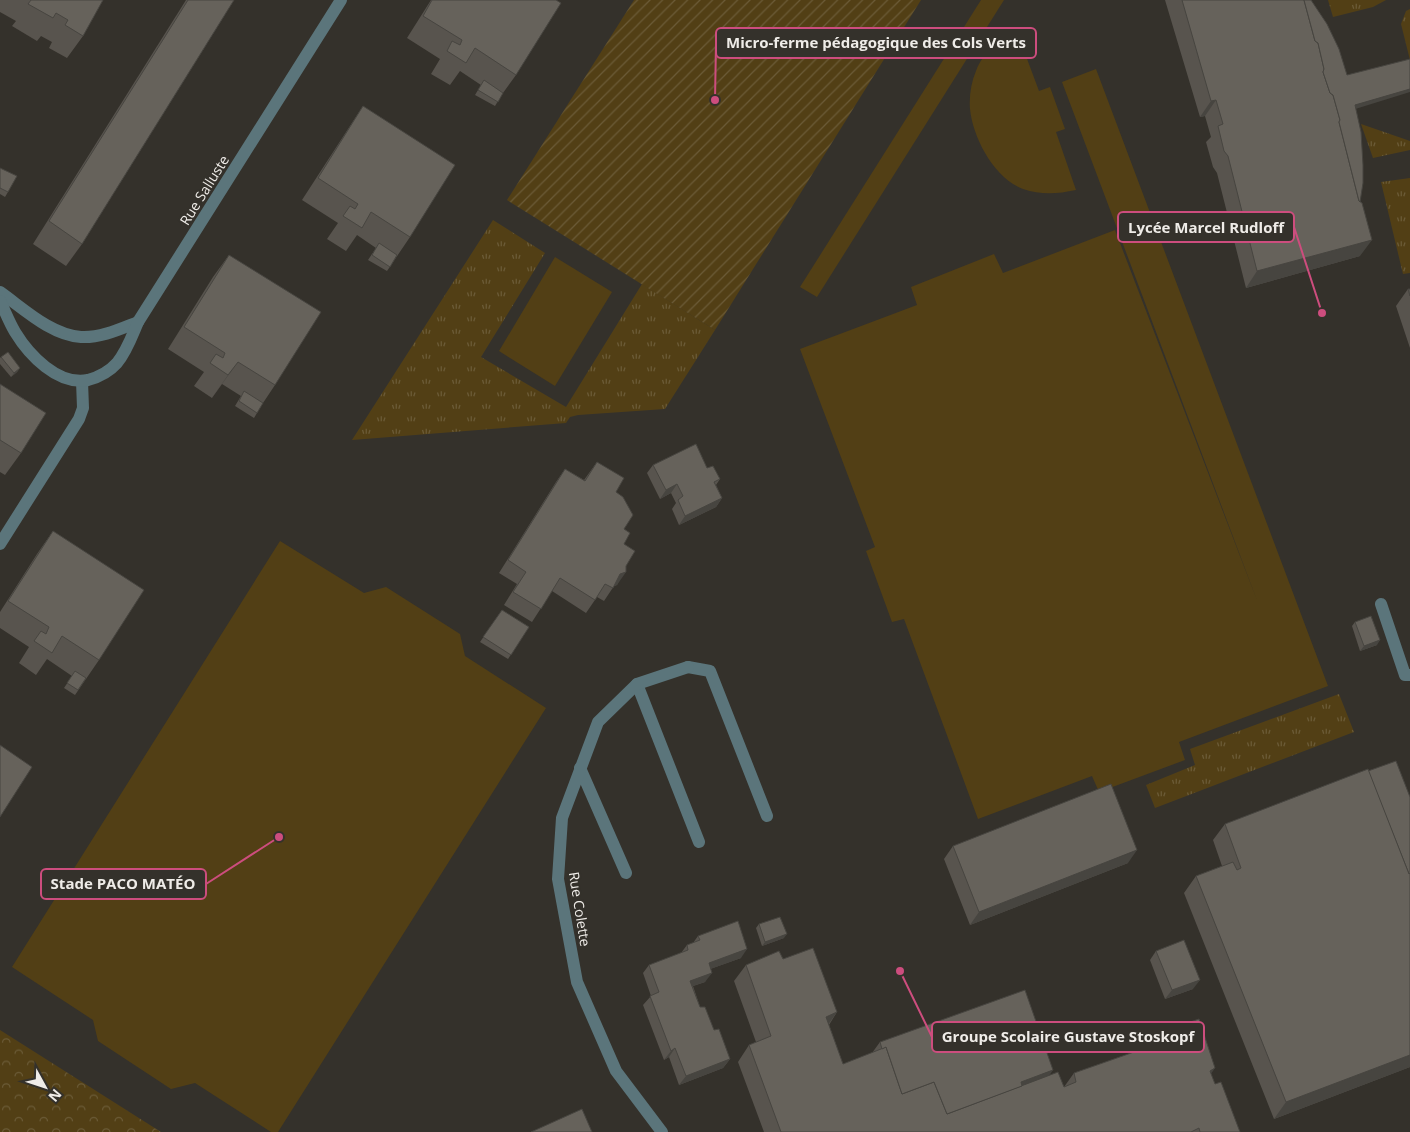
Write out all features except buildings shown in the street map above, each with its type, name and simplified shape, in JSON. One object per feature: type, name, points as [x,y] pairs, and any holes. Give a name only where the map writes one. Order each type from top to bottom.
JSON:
[{"type":"street","name":"Rue Salluste","points":[[82,381],[103,374],[116,365],[125,352],[138,322],[341,0]]},
{"type":"street","points":[[0,292],[60,332],[80,337],[100,335],[138,322]]},
{"type":"street","points":[[0,301],[15,332],[46,367],[59,375],[82,381],[84,408],[0,544]]},
{"type":"street","points":[[1381,604],[1405,675],[1410,675]]},
{"type":"street","name":"Rue Colette","points":[[662,1132],[616,1071],[577,982],[558,880],[562,818],[598,722],[637,684],[688,668],[710,670],[767,816]]},
{"type":"street","points":[[637,684],[699,842]]},
{"type":"street","points":[[580,768],[626,873]]},
{"type":"green space","points":[[634,0],[921,0],[715,330],[507,200]]},
{"type":"green space","points":[[981,0],[1004,0],[817,297],[800,287]]},
{"type":"green space","points":[[1328,0],[1386,0],[1373,7],[1333,17]]},
{"type":"green space","points":[[1410,9],[1410,60],[1401,24],[1406,11]]},
{"type":"green space","points":[[1017,32],[1039,91],[1050,87],[1065,129],[1056,132],[1076,190],[1043,193],[1023,189],[1013,184],[994,166],[975,132],[970,109],[970,94],[976,71],[983,58],[992,48]]},
{"type":"green space","points":[[1096,69],[1328,686],[1179,742],[1185,760],[1099,792],[1092,776],[978,819],[904,619],[892,622],[866,551],[875,547],[800,349],[917,305],[911,287],[994,254],[1003,273],[1115,230],[1258,603],[1062,82]]},
{"type":"green space","points":[[1361,124],[1410,141],[1410,150],[1373,158]]},
{"type":"green space","points":[[1410,178],[1410,273],[1403,274],[1381,182]]},
{"type":"green space","points":[[493,220],[545,253],[481,357],[566,407],[642,284],[715,330],[665,409],[578,415],[570,417],[566,423],[352,440]]},
{"type":"green space","points":[[555,257],[612,292],[555,386],[499,351]]},
{"type":"green space","points":[[280,541],[364,593],[386,587],[460,634],[465,656],[546,708],[278,1132],[271,1132],[195,1083],[171,1089],[98,1041],[93,1020],[12,967]]},
{"type":"green space","points":[[1339,694],[1354,732],[1155,808],[1146,785],[1195,765],[1190,749]]},
{"type":"green space","points":[[0,1030],[161,1132],[0,1132]]},
{"type":"place","name":"Micro-ferme pédagogique des Cols Verts","points":[[715,100]]},
{"type":"place","name":"Lycée Marcel Rudloff","points":[[1322,313]]},
{"type":"place","name":"Stade PACO MATÉO","points":[[279,837]]},
{"type":"place","name":"Groupe Scolaire Gustave Stoskopf","points":[[900,971]]}]
